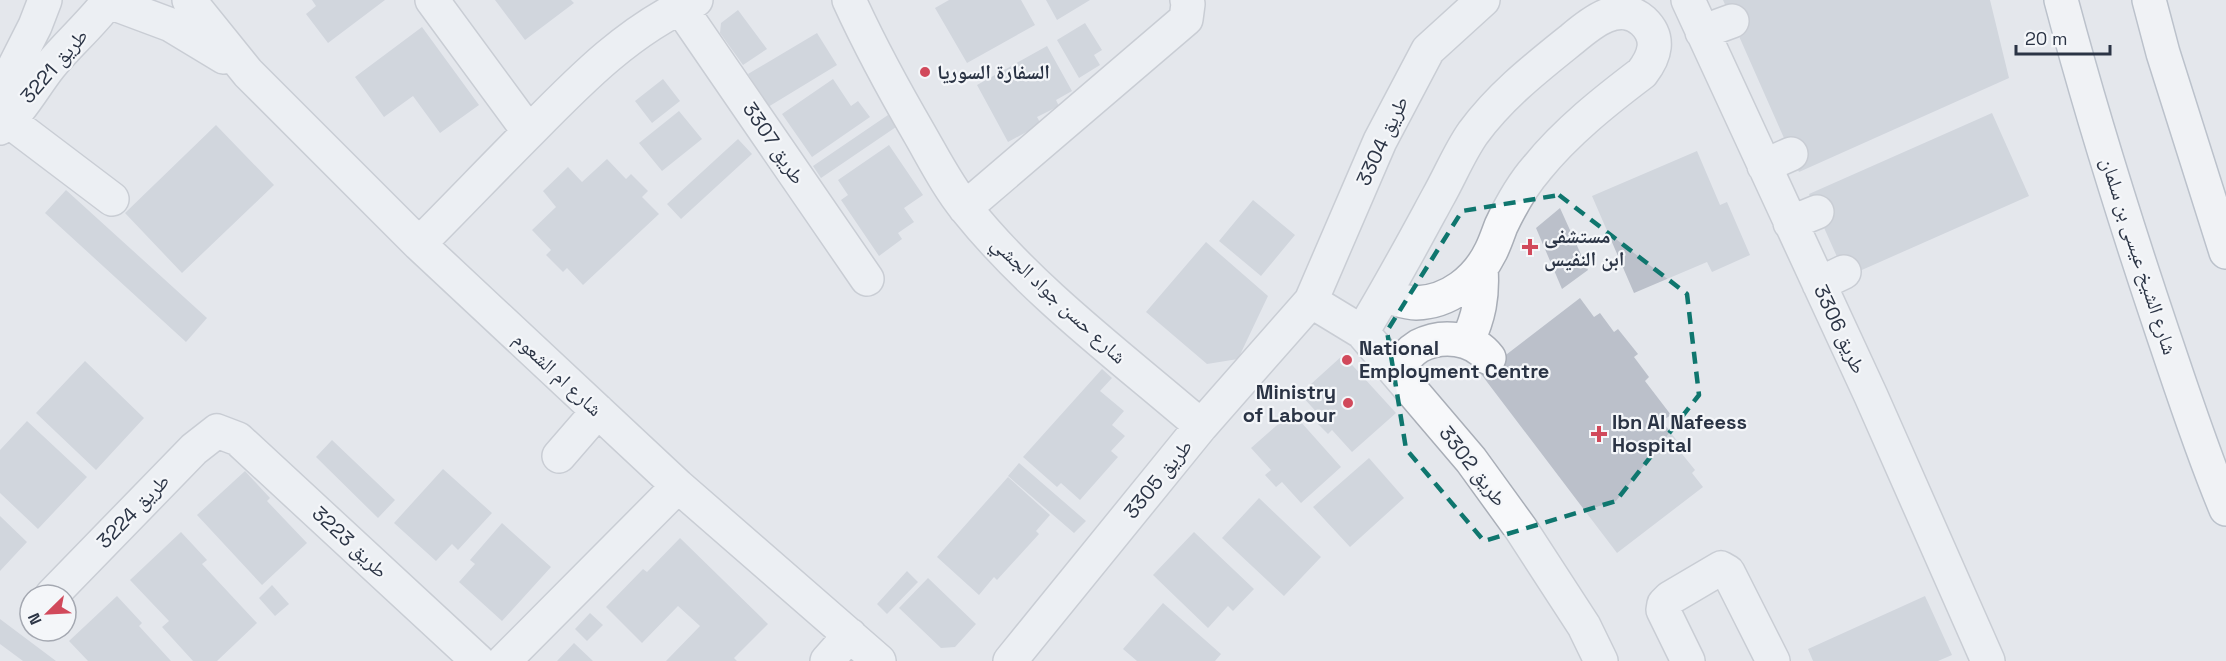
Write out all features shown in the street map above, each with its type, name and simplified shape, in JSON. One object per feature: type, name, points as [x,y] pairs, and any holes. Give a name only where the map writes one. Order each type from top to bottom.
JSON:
[{"type":"highway","name":"شارع الشيخ عيسى بن سلمان","points":[[2061,0],[2080,72],[2145,281],[2207,463],[2226,509]]},
{"type":"highway","points":[[2149,0],[2163,53],[2226,252]]},
{"type":"street","name":"طريق 3221","points":[[3,115],[45,0]]},
{"type":"street","name":"شارع ام الشعوم","points":[[189,0],[248,73],[419,244],[678,486],[879,661]]},
{"type":"street","points":[[432,0],[529,132]]},
{"type":"street","name":"شارع حسن جواد الجشي","points":[[849,0],[896,93],[965,208],[1030,279],[1201,426]]},
{"type":"street","points":[[965,208],[1186,18],[1187,0]]},
{"type":"street","name":"طريق 3304","points":[[1311,302],[1380,141],[1428,50],[1483,0]]},
{"type":"street","name":"طريق 3221","points":[[3,115],[90,25],[107,2]]},
{"type":"street","name":"شارع ام الشعوم","points":[[107,2],[171,25],[198,39],[248,73]]},
{"type":"street","name":"طريق 3307","points":[[419,244],[582,78],[627,40],[688,3],[867,279]]},
{"type":"street","points":[[1362,333],[1385,296],[1445,185],[1457,158],[1479,125],[1512,87],[1582,30],[1610,13],[1624,12],[1638,17],[1649,27],[1656,44],[1652,60],[1642,73],[1558,144],[1536,169],[1516,196],[1481,268],[1468,283],[1451,294],[1433,301],[1414,303],[1385,296]]},
{"type":"street","points":[[1649,27],[1703,15]]},
{"type":"street","name":"طريق 3306","points":[[1703,15],[1777,160],[1832,278],[1988,661]]},
{"type":"street","points":[[3,115],[112,199]]},
{"type":"street","points":[[1395,370],[1418,347],[1434,340],[1451,339],[1478,350],[1476,325],[1481,306],[1481,268]]},
{"type":"street","name":"طريق 3302","points":[[1311,302],[1362,333],[1471,460],[1521,529],[1584,626],[1601,661]]},
{"type":"street","name":"طريق 3305","points":[[1010,661],[1201,426],[1311,302]]},
{"type":"street","points":[[559,456],[598,411]]},
{"type":"street","name":"طريق 3224","points":[[64,583],[194,449],[217,430]]},
{"type":"street","name":"طريق 3223","points":[[217,430],[238,439],[478,661]]},
{"type":"street","points":[[504,661],[678,486]]},
{"type":"street","points":[[1688,661],[1663,610],[1664,604],[1670,598],[1721,568],[1728,572],[1773,661]]},
{"type":"street","points":[[827,661],[850,635]]},
{"type":"highlighted area","points":[[1559,195],[1687,294],[1699,395],[1616,501],[1484,541],[1406,449],[1387,331],[1462,211]]},
{"type":"building","points":[[312,0],[385,0],[328,43],[306,14],[316,6]]},
{"type":"building","points":[[495,0],[571,0],[574,3],[525,40]]},
{"type":"building","points":[[949,0],[1021,0],[1035,25],[967,63],[935,8]]},
{"type":"building","points":[[1046,0],[1090,0],[1057,20]]},
{"type":"building","points":[[1723,0],[1990,0],[2009,78],[1799,172]]},
{"type":"building","points":[[738,10],[767,49],[743,65],[720,33],[721,23]]},
{"type":"building","points":[[1085,23],[1102,50],[1094,55],[1100,65],[1079,78],[1057,40]]},
{"type":"building","points":[[422,27],[479,105],[440,133],[413,96],[384,117],[355,77]]},
{"type":"building","points":[[817,33],[837,65],[768,107],[748,74]]},
{"type":"building","points":[[1047,46],[1072,91],[1056,100],[1059,106],[1037,117],[1041,124],[1008,142],[977,85]]},
{"type":"building","points":[[663,79],[680,101],[652,123],[635,101]]},
{"type":"building","points":[[833,79],[851,106],[858,101],[870,117],[812,157],[782,114]]},
{"type":"building","points":[[679,111],[702,139],[662,171],[639,143]]},
{"type":"building","points":[[1992,113],[2029,196],[1846,277],[1809,194]]},
{"type":"building","points":[[888,115],[896,127],[821,178],[813,166]]},
{"type":"building","points":[[216,125],[274,185],[182,273],[125,213]]},
{"type":"building","points":[[738,139],[752,154],[681,219],[667,204]]},
{"type":"building","points":[[889,145],[923,195],[904,208],[914,222],[898,233],[902,239],[879,256],[841,200],[848,195],[838,180]]},
{"type":"building","points":[[1697,151],[1720,205],[1727,202],[1750,255],[1712,272],[1707,262],[1634,293],[1592,196]]},
{"type":"building","points":[[607,159],[626,179],[631,174],[648,191],[642,197],[659,214],[583,285],[567,268],[563,272],[546,255],[551,250],[532,230],[556,207],[543,191],[568,167],[582,182]]},
{"type":"building","points":[[66,190],[207,318],[186,342],[45,213]]},
{"type":"building","points":[[1253,200],[1295,235],[1261,276],[1219,241]]},
{"type":"building","points":[[1560,208],[1588,270],[1562,289],[1536,228]]},
{"type":"building","points":[[1206,242],[1268,296],[1238,359],[1207,364],[1146,312]]},
{"type":"building","name":"Ibn Al Nafeess Hospital","points":[[1580,298],[1594,317],[1600,313],[1614,332],[1618,329],[1638,354],[1634,357],[1649,377],[1645,381],[1671,415],[1662,421],[1681,446],[1678,449],[1695,470],[1692,473],[1703,487],[1617,553],[1481,374]]},
{"type":"building","name":"Ministry of Labour","points":[[1343,355],[1396,413],[1352,452],[1332,430],[1328,434],[1317,423],[1322,418],[1300,394]]},
{"type":"building","points":[[85,361],[144,418],[96,470],[36,413]]},
{"type":"building","points":[[1102,369],[1112,378],[1100,391],[1124,411],[1112,425],[1125,436],[1111,451],[1118,457],[1080,500],[1061,483],[1057,487],[1023,457]]},
{"type":"building","points":[[1292,412],[1341,467],[1301,503],[1282,482],[1276,487],[1265,475],[1271,470],[1251,448]]},
{"type":"building","points":[[27,421],[87,477],[38,529],[0,493],[0,450]]},
{"type":"building","points":[[332,440],[395,500],[378,518],[316,457]]},
{"type":"building","points":[[1369,458],[1404,498],[1350,547],[1313,507]]},
{"type":"building","points":[[1019,463],[1086,521],[1074,533],[1008,476]]},
{"type":"building","points":[[443,469],[492,513],[458,550],[452,544],[436,561],[394,523]]},
{"type":"building","points":[[245,471],[270,498],[267,501],[307,543],[262,585],[197,515]]},
{"type":"building","points":[[1008,477],[1050,515],[1036,531],[1039,534],[997,580],[994,577],[979,595],[937,557]]},
{"type":"building","points":[[1259,498],[1321,557],[1284,596],[1222,538]]},
{"type":"building","points":[[0,516],[27,542],[0,571]]},
{"type":"building","points":[[502,523],[551,567],[502,621],[459,582],[475,564],[470,560]]},
{"type":"building","points":[[181,532],[207,560],[202,564],[257,623],[217,661],[193,661],[162,627],[169,621],[130,580]]},
{"type":"building","points":[[1194,532],[1254,589],[1233,611],[1228,606],[1208,628],[1153,575]]},
{"type":"building","points":[[680,538],[768,624],[734,658],[737,661],[666,661],[700,626],[678,606],[642,643],[606,607],[643,569],[647,572]]},
{"type":"building","points":[[907,571],[918,582],[887,614],[877,604]]},
{"type":"building","points":[[928,578],[976,624],[955,647],[941,648],[899,608]]},
{"type":"building","points":[[272,585],[289,604],[275,616],[259,598]]},
{"type":"building","points":[[117,596],[142,623],[139,626],[171,661],[88,661],[71,643],[78,643],[78,633]]},
{"type":"building","points":[[1925,596],[1952,655],[1938,661],[1813,661],[1808,649]]},
{"type":"building","points":[[1163,603],[1221,654],[1215,661],[1137,661],[1123,649]]},
{"type":"building","points":[[590,613],[603,625],[587,641],[575,629]]},
{"type":"building","points":[[0,619],[18,632],[18,643],[32,643],[56,661],[23,661],[0,644]]},
{"type":"building","points":[[574,643],[593,661],[557,661]]},
{"type":"place","name":"السفارة السوريا","points":[[925,72]]},
{"type":"place","name":"مستشفى ابن النفيس","points":[[1530,247]]},
{"type":"place","name":"National Employment Centre","points":[[1347,360]]},
{"type":"place","name":"Ministry of Labour","points":[[1348,403]]},
{"type":"place","name":"Ibn Al Nafeess Hospital","points":[[1599,434]]}]
